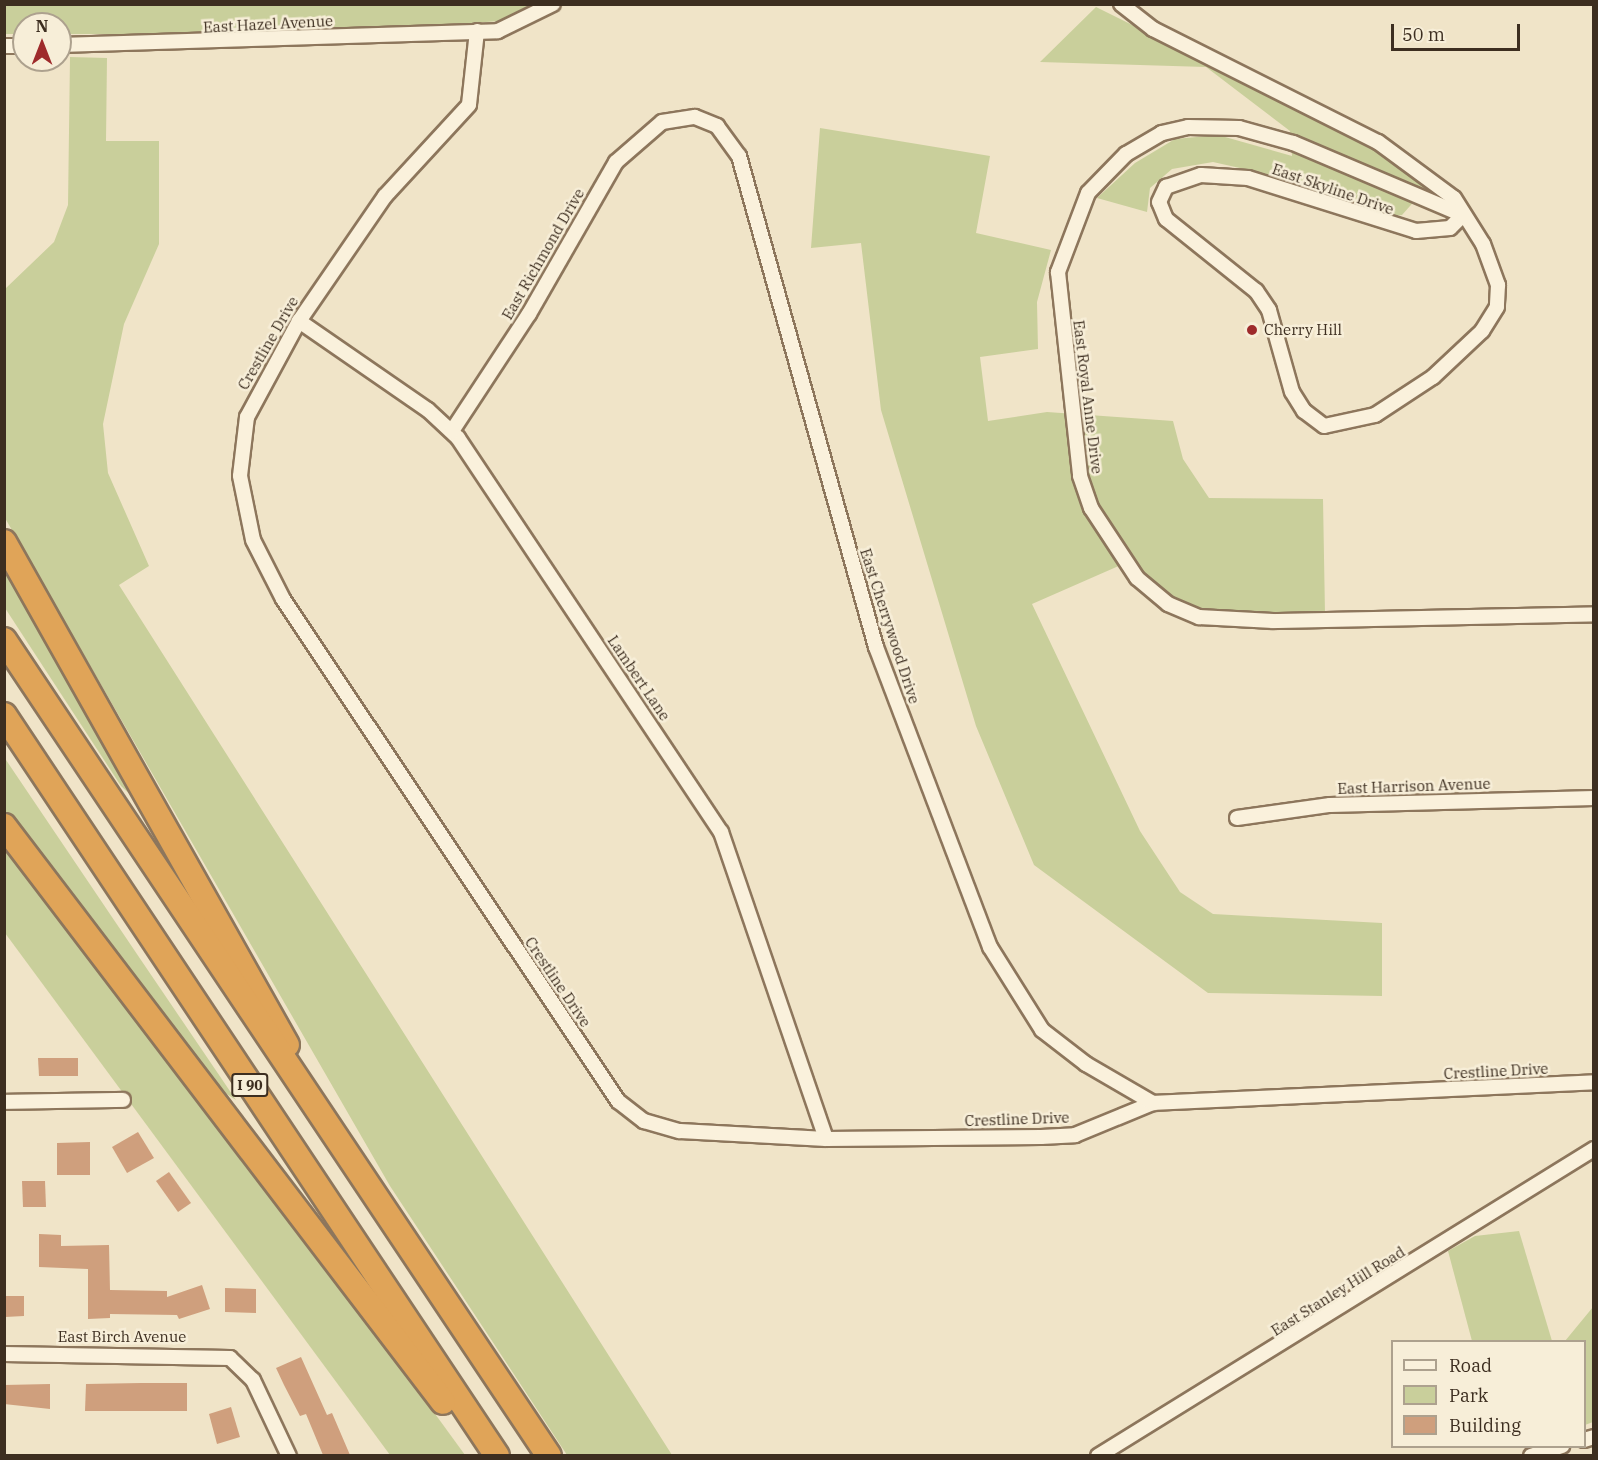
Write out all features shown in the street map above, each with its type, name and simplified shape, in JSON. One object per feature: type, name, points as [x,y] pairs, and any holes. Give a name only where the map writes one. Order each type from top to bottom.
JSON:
[{"type":"highway","points":[[4,542],[361,1182]]},
{"type":"highway","name":"I 90","points":[[4,640],[361,1182],[549,1455]]},
{"type":"highway","name":"I 90","points":[[4,715],[497,1455]]},
{"type":"highway","name":"I 90","points":[[4,826],[485,1455]]},
{"type":"street","points":[[477,31],[508,29],[553,4]]},
{"type":"street","name":"East Skyline Drive","points":[[1121,4],[1153,29],[1378,142],[1454,198],[1483,244],[1498,285],[1497,307],[1482,331],[1433,377],[1376,415],[1324,426],[1304,411],[1292,392],[1277,329],[1256,291],[1181,234],[1166,219],[1159,202],[1172,182],[1219,175],[1280,185],[1398,229],[1450,228],[1463,214]]},
{"type":"street","name":"East Hazel Avenue","points":[[72,45],[477,31]]},
{"type":"street","name":"Crestline Drive","points":[[477,31],[468,105],[385,196],[299,321],[256,395],[240,453],[250,528],[283,599],[618,1101],[663,1128],[826,1139],[1075,1135],[1153,1103],[1593,1082]]},
{"type":"street","name":"East Richmond Drive","points":[[452,431],[529,314],[616,162],[644,132],[683,117]]},
{"type":"street","name":"East Cherrywood Drive","points":[[683,117],[717,126],[739,156],[876,647],[990,947],[1042,1030],[1086,1065],[1153,1103]]},
{"type":"street","name":"East Royal Anne Drive","points":[[1463,214],[1293,143],[1239,128],[1188,127],[1162,133],[1126,154],[1088,193],[1058,272],[1080,476],[1092,508],[1137,578],[1168,604],[1199,617],[1273,621],[1593,614]]},
{"type":"street","name":"Lambert Lane","points":[[299,321],[452,431],[721,832],[826,1139]]},
{"type":"street","name":"East Harrison Avenue","points":[[1237,818],[1330,805],[1593,798]]},
{"type":"street","points":[[4,1102],[123,1100]]},
{"type":"street","name":"East Stanley Hill Road","points":[[1098,1455],[1593,1149]]},
{"type":"street","name":"East Birch Avenue","points":[[4,1354],[214,1354],[237,1362],[253,1380],[289,1455]]},
{"type":"street","points":[[1531,1455],[1556,1450]]},
{"type":"green space","points":[[4,5],[533,5],[500,21],[233,34],[72,34],[72,12],[12,12],[12,34],[5,34]]},
{"type":"green space","points":[[1096,7],[1376,146],[1426,188],[1402,215],[1393,216],[1280,177],[1213,162],[1172,169],[1150,188],[1147,212],[1097,198],[1135,163],[1175,139],[1218,135],[1292,156],[1290,131],[1206,67],[1040,62]]},
{"type":"green space","points":[[72,57],[107,58],[106,141],[159,141],[159,244],[124,324],[103,424],[108,473],[149,566],[119,585],[672,1455],[567,1455],[390,1186],[5,518],[5,289],[54,242],[68,205]]},
{"type":"green space","points":[[820,128],[990,156],[976,233],[1051,250],[1037,302],[1038,349],[980,357],[988,421],[1047,412],[1173,421],[1183,459],[1209,498],[1323,499],[1325,614],[1219,616],[1192,608],[1146,581],[1130,561],[1032,604],[1140,831],[1180,892],[1213,914],[1382,923],[1382,996],[1208,993],[1034,865],[976,726],[881,410],[861,243],[811,248]]},
{"type":"green space","points":[[4,566],[135,799],[121,786],[5,608]]},
{"type":"green space","points":[[4,757],[236,1100],[222,1091],[5,811]]},
{"type":"green space","points":[[4,842],[286,1209],[465,1455],[390,1455],[5,933]]},
{"type":"green space","points":[[1519,1231],[1552,1340],[1472,1340],[1448,1251],[1475,1236]]},
{"type":"green space","points":[[1593,1307],[1593,1422],[1586,1425],[1586,1340],[1566,1340]]},
{"type":"building","points":[[38,1058],[78,1058],[78,1076],[39,1076]]},
{"type":"building","points":[[138,1132],[154,1158],[127,1173],[112,1147]]},
{"type":"building","points":[[90,1142],[90,1175],[57,1175],[57,1143]]},
{"type":"building","points":[[169,1172],[191,1203],[178,1212],[156,1181]]},
{"type":"building","points":[[22,1181],[45,1181],[46,1207],[23,1207]]},
{"type":"building","points":[[39,1234],[61,1235],[61,1246],[109,1245],[110,1290],[167,1291],[167,1297],[202,1285],[210,1309],[179,1319],[177,1315],[110,1314],[110,1318],[88,1319],[88,1269],[39,1267]]},
{"type":"building","points":[[225,1288],[256,1289],[256,1313],[225,1312]]},
{"type":"building","points":[[4,1296],[24,1296],[24,1316],[5,1317]]},
{"type":"building","points":[[301,1357],[327,1415],[332,1413],[350,1455],[323,1455],[306,1414],[300,1416],[284,1385],[276,1368]]},
{"type":"building","points":[[187,1383],[187,1411],[85,1411],[86,1384]]},
{"type":"building","points":[[50,1384],[50,1409],[4,1404],[4,1385]]},
{"type":"building","points":[[231,1407],[240,1437],[217,1444],[209,1414]]},
{"type":"place","name":"Cherry Hill","points":[[1252,330]]}]
